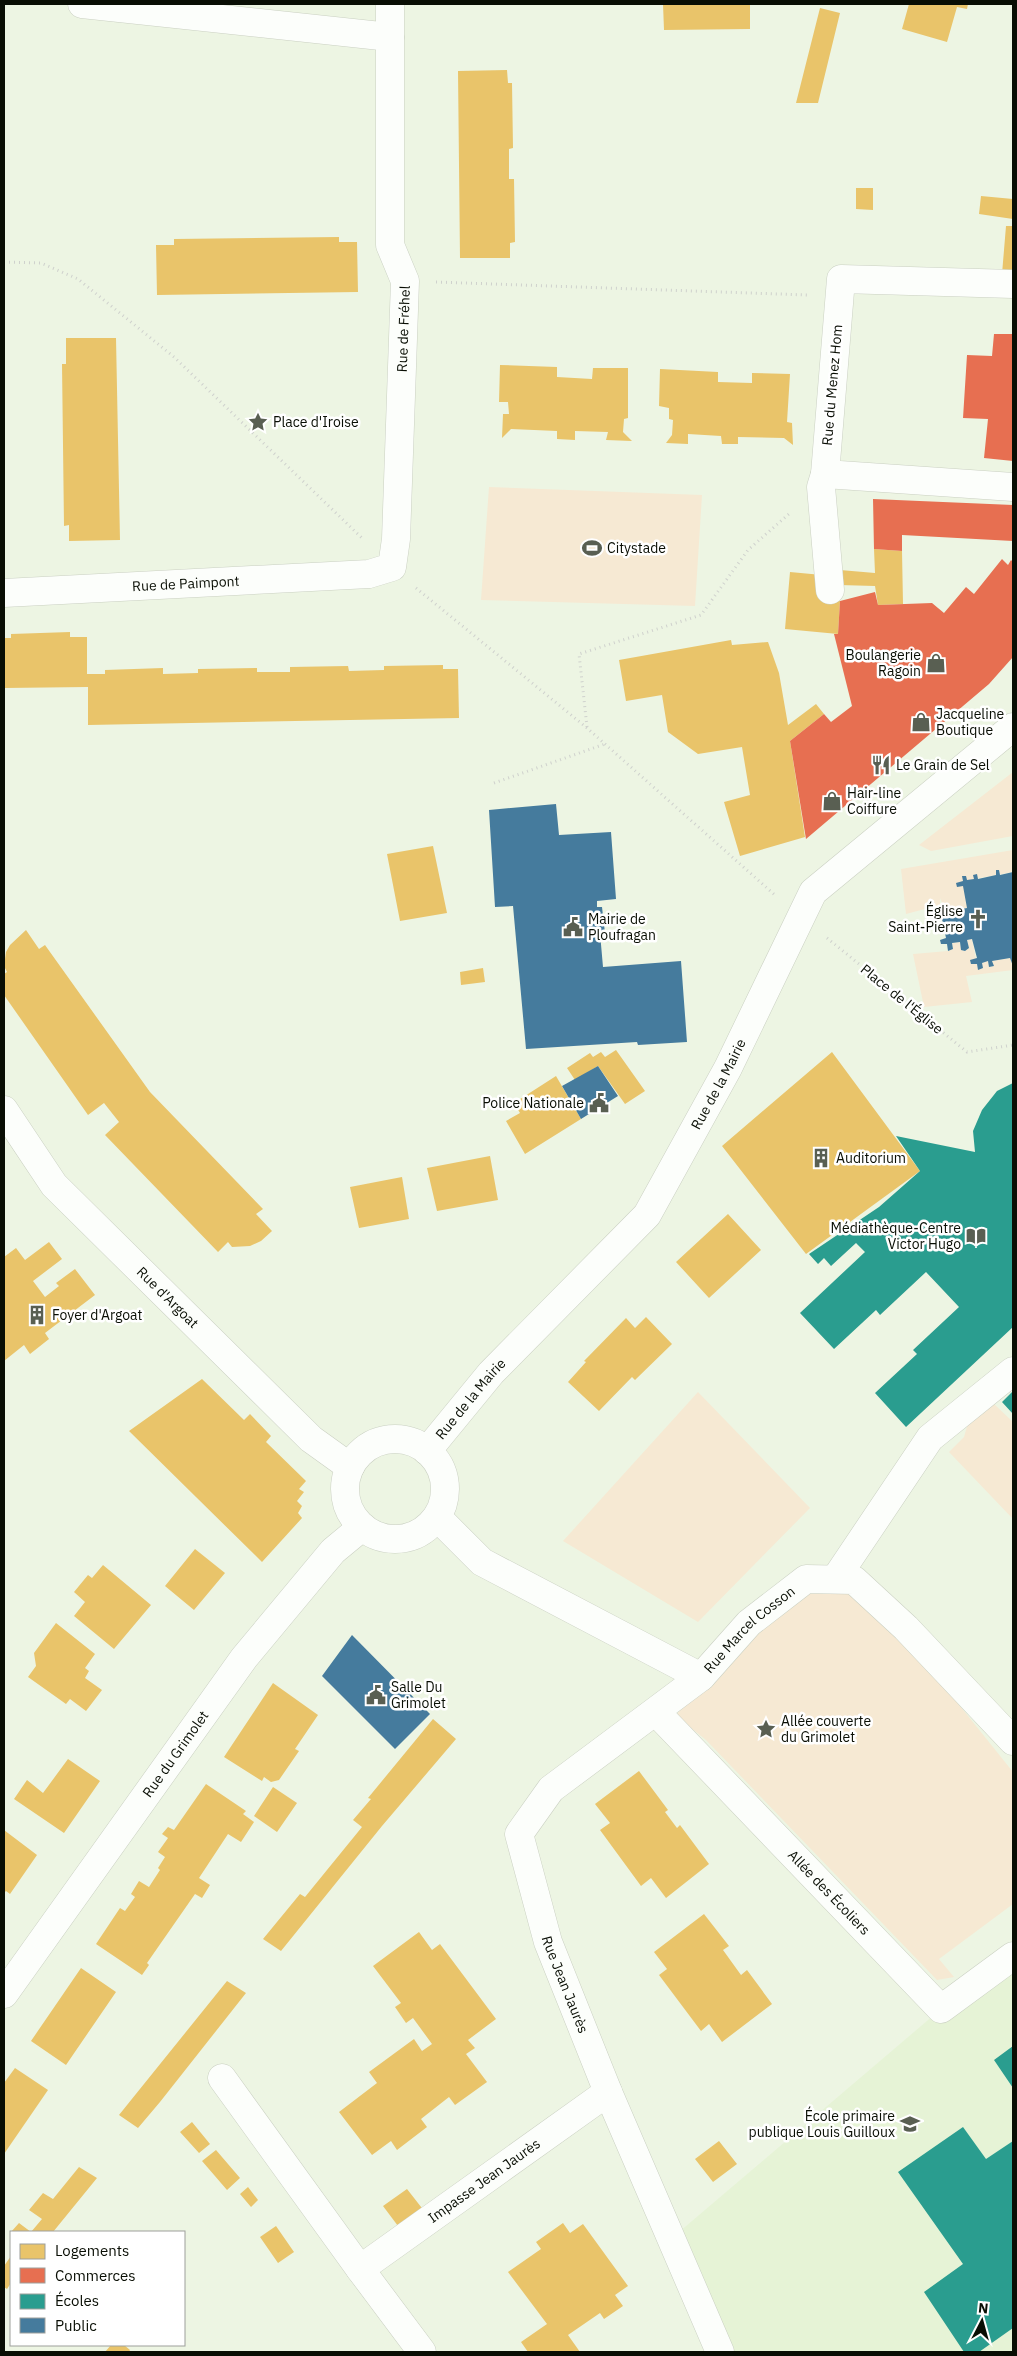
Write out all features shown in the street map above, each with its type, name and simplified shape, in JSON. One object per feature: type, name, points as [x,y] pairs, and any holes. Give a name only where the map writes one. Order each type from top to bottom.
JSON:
[{"type":"street","points":[[82,4],[390,38]]},
{"type":"street","name":"Rue de Fréhel","points":[[388,573],[396,539],[405,280],[390,245],[390,4]]},
{"type":"street","name":"Rue du Menez Hom","points":[[830,590],[823,480],[841,279],[1013,284]]},
{"type":"street","points":[[823,480],[1013,487]]},
{"type":"street","name":"Rue de Paimpont","points":[[4,592],[388,573]]},
{"type":"street","name":"Rue de la Mairie","points":[[427,1451],[492,1373],[647,1215],[728,1068],[813,892],[1013,727]]},
{"type":"street","name":"Rue d'Argoat","points":[[4,1110],[54,1186],[311,1439],[350,1468]]},
{"type":"street","points":[[836,1578],[930,1438],[1013,1371]]},
{"type":"street","points":[[400,1439],[414,1443],[427,1451],[437,1462],[443,1475],[445,1489],[443,1504],[437,1517],[425,1530],[410,1537],[393,1539],[376,1536],[362,1527],[351,1514],[346,1500],[345,1483],[350,1468],[358,1455],[370,1445],[384,1440],[400,1439]]},
{"type":"street","name":"Rue Marcel Cosson","points":[[437,1517],[482,1562],[701,1678],[749,1623],[806,1579],[836,1578],[854,1580],[906,1628],[1013,1741]]},
{"type":"street","name":"Rue du Grimolet","points":[[4,1994],[244,1658],[333,1551],[362,1527]]},
{"type":"street","name":"Rue Jean Jaurès","points":[[701,1678],[551,1789],[519,1834],[548,1942],[608,2092],[720,2352]]},
{"type":"street","name":"Allée des Écoliers","points":[[656,1712],[941,2009],[1013,1956]]},
{"type":"street","points":[[222,2078],[422,2352]]},
{"type":"street","name":"Impasse Jean Jaurès","points":[[360,2269],[608,2092]]},
{"type":"path","points":[[4,262],[41,263],[78,279],[174,357],[388,573],[587,728]]},
{"type":"path","points":[[405,280],[840,296]]},
{"type":"path","points":[[587,728],[579,654],[701,615],[748,550],[823,480]]},
{"type":"path","name":"Place de l'Église","points":[[587,728],[801,917],[967,1052],[1013,1045]]},
{"type":"path","points":[[494,784],[605,744]]},
{"type":"shaded area","name":"Citystade","points":[[489,487],[702,495],[695,606],[481,600]]},
{"type":"shaded area","points":[[1013,772],[1013,836],[931,851],[919,845]]},
{"type":"shaded area","points":[[1013,850],[1013,872],[974,879],[967,908],[946,912],[940,898],[940,905],[906,914],[901,869]]},
{"type":"shaded area","points":[[972,939],[978,969],[982,963],[988,961],[989,967],[994,966],[992,961],[1010,958],[1013,962],[1013,970],[966,976],[972,1002],[924,1007],[913,954],[948,951],[953,949],[952,943],[960,942],[961,950],[965,951],[969,948],[967,940]]},
{"type":"shaded area","points":[[698,1392],[810,1508],[698,1622],[563,1541]]},
{"type":"shaded area","points":[[993,1403],[1013,1422],[1013,1519],[949,1452],[964,1437],[968,1423]]},
{"type":"shaded area","points":[[836,1578],[899,1630],[1013,1772],[1013,1904],[939,1959],[954,1977],[937,1980],[706,1740],[676,1716],[701,1677],[749,1623]]},
{"type":"shaded area","name":"École primaire publique Louis Guilloux","points":[[1013,1961],[1013,2352],[730,2352],[672,2238],[941,2009]]},
{"type":"building: Logements","points":[[663,4],[750,4],[750,29],[664,30]]},
{"type":"building: Logements","points":[[909,4],[968,4],[967,9],[957,7],[947,42],[902,29]]},
{"type":"building: Logements","points":[[820,8],[840,13],[818,103],[796,103]]},
{"type":"building: Logements","points":[[507,70],[508,83],[512,83],[513,148],[509,149],[509,179],[514,179],[515,242],[510,243],[510,258],[460,258],[458,71]]},
{"type":"building: Logements","points":[[856,188],[873,188],[873,210],[856,209]]},
{"type":"building: Logements","points":[[981,196],[1013,199],[1013,219],[979,214]]},
{"type":"building: Logements","points":[[1006,226],[1013,226],[1013,274],[1002,274]]},
{"type":"building: Logements","points":[[339,237],[339,242],[357,242],[358,292],[157,295],[156,245],[174,245],[174,239]]},
{"type":"building: Logements","points":[[66,338],[116,338],[120,540],[69,541],[69,525],[64,526],[62,364],[66,364]]},
{"type":"building: Logements","points":[[500,365],[557,367],[557,377],[592,379],[593,368],[628,368],[628,418],[624,419],[623,432],[632,441],[606,440],[608,432],[575,431],[575,440],[557,439],[557,431],[511,429],[502,438],[503,414],[509,414],[508,402],[499,402]]},
{"type":"building: Logements","points":[[660,369],[718,372],[718,382],[752,383],[752,373],[790,374],[787,422],[792,423],[793,445],[784,438],[738,437],[738,444],[722,444],[721,436],[688,434],[688,444],[666,443],[672,435],[673,420],[669,419],[669,408],[659,406]]},
{"type":"building: Logements","points":[[874,549],[902,551],[903,604],[878,605],[875,586],[839,585],[840,570],[875,573]]},
{"type":"building: Logements","points":[[790,572],[822,575],[821,599],[840,601],[838,634],[785,629]]},
{"type":"building: Logements","points":[[70,632],[70,637],[87,637],[87,674],[105,674],[105,670],[163,668],[163,674],[198,673],[198,669],[257,668],[257,672],[290,672],[290,667],[348,666],[349,671],[384,670],[384,666],[443,665],[443,669],[458,669],[459,718],[88,725],[88,687],[4,688],[4,638],[11,638],[11,634]]},
{"type":"building: Logements","points":[[731,640],[732,645],[768,642],[779,673],[788,725],[816,704],[824,714],[790,741],[805,837],[740,856],[724,802],[750,795],[742,747],[698,754],[668,732],[662,695],[626,701],[619,660]]},
{"type":"building: Logements","points":[[433,846],[447,913],[400,921],[387,854]]},
{"type":"building: Logements","points":[[26,930],[39,949],[45,945],[150,1092],[263,1209],[256,1214],[272,1231],[261,1241],[250,1246],[232,1247],[228,1242],[218,1252],[105,1135],[119,1122],[104,1103],[88,1115],[4,995],[4,974],[7,972],[4,966],[6,952],[10,945]]},
{"type":"building: Logements","points":[[483,968],[485,982],[461,985],[460,972]]},
{"type":"building: Logements","points":[[616,1050],[645,1091],[625,1104],[598,1066],[575,1080],[567,1068],[590,1053],[593,1057],[601,1052],[605,1057]]},
{"type":"building: Logements","name":"Auditorium","points":[[832,1052],[920,1171],[806,1254],[722,1146]]},
{"type":"building: Logements","points":[[556,1076],[581,1119],[525,1154],[506,1121],[520,1113],[514,1103]]},
{"type":"building: Logements","points":[[490,1156],[498,1200],[437,1211],[427,1168]]},
{"type":"building: Logements","points":[[402,1177],[409,1219],[359,1228],[350,1187]]},
{"type":"building: Logements","points":[[728,1214],[761,1250],[709,1298],[676,1262]]},
{"type":"building: Logements","name":"Foyer d'Argoat","points":[[49,1242],[62,1259],[33,1281],[45,1297],[59,1286],[56,1283],[75,1269],[95,1295],[45,1333],[49,1339],[30,1354],[24,1345],[4,1361],[4,1257],[16,1248],[25,1260]]},
{"type":"building: Logements","points":[[646,1317],[672,1344],[635,1380],[632,1377],[599,1411],[568,1382],[586,1362],[584,1361],[626,1318],[635,1328]]},
{"type":"building: Logements","points":[[202,1379],[244,1420],[250,1414],[271,1436],[266,1442],[306,1481],[299,1489],[304,1492],[297,1501],[302,1506],[298,1513],[302,1518],[262,1562],[129,1431]]},
{"type":"building: Logements","points":[[195,1549],[225,1573],[194,1610],[165,1586]]},
{"type":"building: Logements","points":[[103,1565],[151,1605],[114,1649],[74,1616],[85,1602],[74,1592],[88,1575],[92,1578]]},
{"type":"building: Logements","points":[[56,1623],[95,1654],[85,1668],[89,1671],[85,1678],[102,1690],[86,1711],[70,1699],[66,1704],[28,1677],[36,1666],[34,1653]]},
{"type":"building: Logements","points":[[273,1683],[318,1715],[295,1749],[299,1751],[279,1780],[271,1782],[264,1777],[262,1781],[224,1757]]},
{"type":"building: Logements","points":[[433,1719],[456,1739],[382,1826],[281,1951],[263,1939],[300,1894],[305,1897],[362,1827],[353,1820],[371,1799],[368,1798]]},
{"type":"building: Logements","points":[[68,1759],[100,1781],[64,1833],[14,1799],[27,1780],[43,1793]]},
{"type":"building: Logements","points":[[639,1771],[668,1810],[665,1812],[677,1828],[680,1825],[709,1864],[666,1898],[651,1878],[641,1886],[600,1830],[610,1823],[595,1804]]},
{"type":"building: Logements","points":[[206,1784],[246,1811],[243,1814],[254,1822],[241,1842],[228,1834],[199,1878],[210,1885],[202,1898],[195,1894],[147,1963],[149,1965],[142,1975],[96,1944],[120,1908],[125,1911],[135,1897],[131,1894],[139,1881],[149,1887],[160,1870],[158,1868],[165,1857],[158,1852],[168,1838],[162,1834],[168,1827],[174,1830]]},
{"type":"building: Logements","points":[[273,1787],[297,1803],[277,1832],[254,1816]]},
{"type":"building: Logements","points":[[4,1830],[37,1855],[10,1894],[6,1891],[4,1893]]},
{"type":"building: Logements","points":[[704,1914],[729,1946],[723,1950],[741,1975],[747,1970],[772,2004],[722,2042],[709,2024],[701,2031],[659,1975],[667,1969],[654,1952]]},
{"type":"building: Logements","points":[[419,1932],[432,1950],[440,1944],[496,2019],[468,2040],[475,2048],[466,2054],[487,2082],[455,2105],[449,2097],[421,2119],[427,2127],[397,2150],[391,2141],[372,2155],[339,2112],[377,2083],[369,2072],[414,2039],[422,2051],[432,2044],[413,2018],[406,2023],[395,2007],[401,2003],[373,1966]]},
{"type":"building: Logements","points":[[81,1968],[116,1992],[66,2065],[31,2041]]},
{"type":"building: Logements","points":[[227,1981],[246,1993],[160,2102],[138,2128],[119,2115]]},
{"type":"building: Logements","points":[[15,2068],[48,2090],[4,2154],[4,2083]]},
{"type":"building: Logements","points":[[192,2122],[210,2144],[199,2153],[180,2132]]},
{"type":"building: Logements","points":[[719,2141],[737,2164],[713,2182],[695,2159]]},
{"type":"building: Logements","points":[[216,2150],[240,2178],[227,2190],[202,2161]]},
{"type":"building: Logements","points":[[79,2167],[97,2178],[54,2231],[32,2231],[42,2219],[29,2210],[43,2193],[53,2199]]},
{"type":"building: Logements","points":[[248,2187],[258,2200],[251,2207],[240,2194]]},
{"type":"building: Logements","points":[[407,2189],[425,2212],[401,2230],[383,2206]]},
{"type":"building: Logements","points":[[19,2223],[30,2231],[12,2231]]},
{"type":"building: Logements","points":[[563,2223],[570,2233],[583,2224],[628,2286],[615,2295],[623,2306],[604,2319],[600,2313],[568,2335],[580,2352],[528,2352],[521,2342],[547,2324],[508,2272],[541,2249],[536,2242]]},
{"type":"building: Logements","points":[[276,2226],[294,2252],[278,2263],[260,2237]]},
{"type":"building: Logements","points":[[10,2257],[10,2284],[7,2289],[4,2287],[4,2266]]},
{"type":"building: Logements","points":[[110,2346],[125,2346],[130,2350],[129,2352],[105,2352]]},
{"type":"building: Commerces","points":[[994,334],[1013,334],[1013,461],[984,458],[988,419],[963,418],[967,355],[992,356]]},
{"type":"building: Commerces","points":[[873,499],[1013,505],[1013,541],[902,535],[902,551],[874,549]]},
{"type":"building: Commerces","points":[[1002,559],[1008,565],[1011,560],[1013,562],[1013,657],[989,684],[806,839],[790,741],[824,714],[831,722],[852,706],[834,634],[838,634],[840,601],[875,592],[878,605],[932,603],[944,613],[966,587],[974,594]]},
{"type":"building: Écoles","points":[[1013,1083],[1013,1327],[906,1427],[875,1393],[917,1354],[913,1350],[959,1307],[926,1272],[880,1315],[876,1310],[834,1349],[800,1313],[865,1252],[856,1243],[831,1266],[824,1258],[818,1264],[809,1254],[879,1207],[920,1171],[896,1136],[975,1152],[973,1131],[982,1110],[997,1091]]},
{"type":"building: Écoles","points":[[1013,1391],[1013,1414],[1002,1402]]},
{"type":"building: Écoles","points":[[1013,2046],[1013,2088],[994,2060]]},
{"type":"building: Écoles","points":[[963,2127],[986,2159],[1013,2141],[1013,2328],[979,2352],[964,2352],[924,2292],[963,2264],[898,2172]]},
{"type":"building: Public","points":[[556,804],[559,835],[611,832],[616,899],[597,901],[597,907],[602,907],[605,933],[600,933],[603,967],[681,961],[687,1042],[638,1045],[637,1042],[526,1049],[513,906],[495,907],[489,810]]},
{"type":"building: Public","name":"Église Saint-Pierre","points":[[996,870],[999,870],[1000,875],[1013,872],[1013,966],[1010,958],[992,961],[994,966],[989,967],[988,961],[982,963],[983,968],[978,970],[977,964],[971,964],[970,960],[977,958],[972,939],[967,940],[969,948],[965,951],[961,950],[960,942],[952,943],[953,949],[948,951],[947,944],[941,944],[940,940],[946,938],[942,919],[937,920],[936,914],[941,913],[940,905],[945,904],[946,912],[967,908],[963,886],[957,887],[956,883],[963,881],[962,876],[966,876],[967,880],[974,879],[973,875],[977,874],[978,879],[996,875]]},
{"type":"building: Public","points":[[598,1066],[618,1096],[581,1119],[562,1086]]},
{"type":"building: Public","name":"Salle Du Grimolet","points":[[352,1635],[430,1714],[395,1749],[322,1676]]},
{"type":"place","name":"Place d'Iroise","points":[[258,422]]},
{"type":"place","name":"Citystade","points":[[592,548]]},
{"type":"place","name":"Boulangerie Ragoin","points":[[936,663]]},
{"type":"place","name":"Jacqueline Boutique","points":[[921,722]]},
{"type":"place","name":"Le Grain de Sel","points":[[881,765]]},
{"type":"place","name":"Hair-line Coiffure","points":[[832,801]]},
{"type":"place","name":"Église Saint-Pierre","points":[[978,919]]},
{"type":"place","name":"Mairie de Ploufragan","points":[[573,927]]},
{"type":"place","name":"Police Nationale","points":[[599,1103]]},
{"type":"place","name":"Auditorium","points":[[821,1158]]},
{"type":"place","name":"Médiathèque-Centre Victor Hugo","points":[[976,1236]]},
{"type":"place","name":"Foyer d'Argoat","points":[[37,1315]]},
{"type":"place","name":"Salle Du Grimolet","points":[[376,1695]]},
{"type":"place","name":"Allée couverte du Grimolet","points":[[766,1729]]},
{"type":"place","name":"École primaire publique Louis Guilloux","points":[[910,2124]]}]
